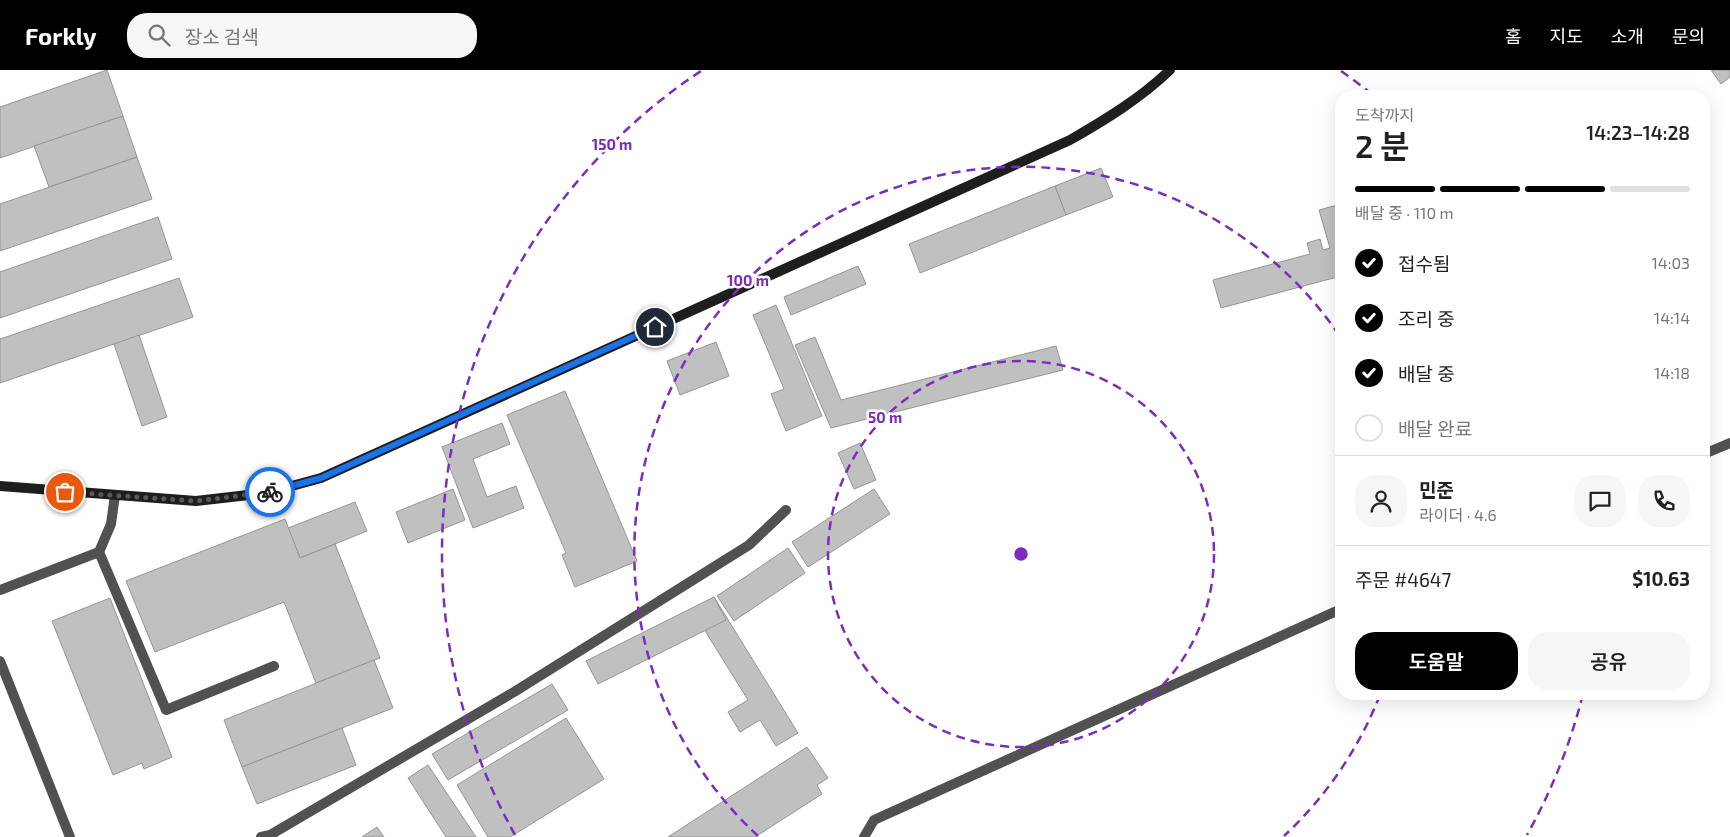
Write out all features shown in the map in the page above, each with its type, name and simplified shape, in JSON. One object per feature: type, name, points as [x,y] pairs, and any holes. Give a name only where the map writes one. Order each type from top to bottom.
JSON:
[{"type":"street","points":[[0,486],[196,501],[266,493],[321,478],[1070,140],[1110,117],[1159,81],[1170,70]]},
{"type":"street","points":[[1710,451],[1730,443]]},
{"type":"street","points":[[0,590],[99,552],[111,524],[115,495]]},
{"type":"street","points":[[261,837],[270,835],[522,686],[749,545],[786,510]]},
{"type":"street","points":[[99,552],[166,710],[274,666]]},
{"type":"street","points":[[864,837],[874,820],[1335,612]]},
{"type":"street","points":[[0,661],[70,837]]},
{"type":"building","points":[[107,70],[123,116],[0,158],[0,107]]},
{"type":"building","points":[[1711,70],[1730,70],[1730,77],[1721,84]]},
{"type":"building","points":[[123,116],[137,157],[49,187],[34,146]]},
{"type":"building","points":[[137,157],[152,199],[0,251],[0,204]]},
{"type":"building","points":[[1101,168],[1113,197],[1066,215],[1055,186]]},
{"type":"building","points":[[1055,186],[1066,215],[920,273],[909,244]]},
{"type":"building","points":[[1335,206],[1335,278],[1221,308],[1213,280],[1310,254],[1307,243],[1320,239],[1323,250],[1330,248],[1319,210]]},
{"type":"building","points":[[158,217],[172,259],[0,318],[0,272]]},
{"type":"building","points":[[858,266],[866,284],[791,315],[784,297]]},
{"type":"building","points":[[179,278],[193,317],[0,383],[0,339]]},
{"type":"building","points":[[776,305],[822,416],[786,431],[771,394],[784,389],[753,315]]},
{"type":"building","points":[[139,335],[167,417],[142,426],[114,344]]},
{"type":"building","points":[[815,337],[841,400],[1056,346],[1063,370],[831,428],[795,345]]},
{"type":"building","points":[[716,342],[729,376],[680,395],[667,361]]},
{"type":"building","points":[[565,391],[637,561],[575,587],[562,555],[566,553],[507,415]]},
{"type":"building","points":[[502,423],[510,444],[473,459],[487,497],[516,486],[524,508],[473,528],[442,447]]},
{"type":"building","points":[[860,443],[876,480],[854,489],[838,453]]},
{"type":"building","points":[[453,489],[465,520],[408,543],[396,512]]},
{"type":"building","points":[[874,489],[890,514],[808,567],[792,542]]},
{"type":"building","points":[[355,502],[367,531],[300,558],[288,528]]},
{"type":"building","points":[[285,519],[300,558],[335,544],[380,658],[316,683],[284,602],[155,652],[126,581]]},
{"type":"building","points":[[788,548],[805,573],[734,621],[717,596]]},
{"type":"building","points":[[714,597],[798,733],[776,746],[760,720],[740,732],[728,712],[748,700],[692,610]]},
{"type":"building","points":[[714,597],[726,620],[598,684],[586,661]]},
{"type":"building","points":[[110,598],[172,757],[144,769],[142,763],[113,775],[52,621]]},
{"type":"building","points":[[374,660],[393,708],[242,767],[224,720]]},
{"type":"building","points":[[552,684],[568,710],[448,780],[432,754]]},
{"type":"building","points":[[566,718],[604,779],[510,837],[488,837],[457,785]]},
{"type":"building","points":[[342,728],[356,765],[257,804],[242,767]]},
{"type":"building","points":[[807,747],[828,778],[817,785],[822,794],[755,837],[668,837]]},
{"type":"building","points":[[428,765],[476,837],[446,837],[408,778]]},
{"type":"building","points":[[377,827],[384,837],[362,837]]},
{"type":"way so far","points":[[65,492],[196,501],[270,492]]},
{"type":"route","points":[[270,492],[321,478],[655,327]]}]
